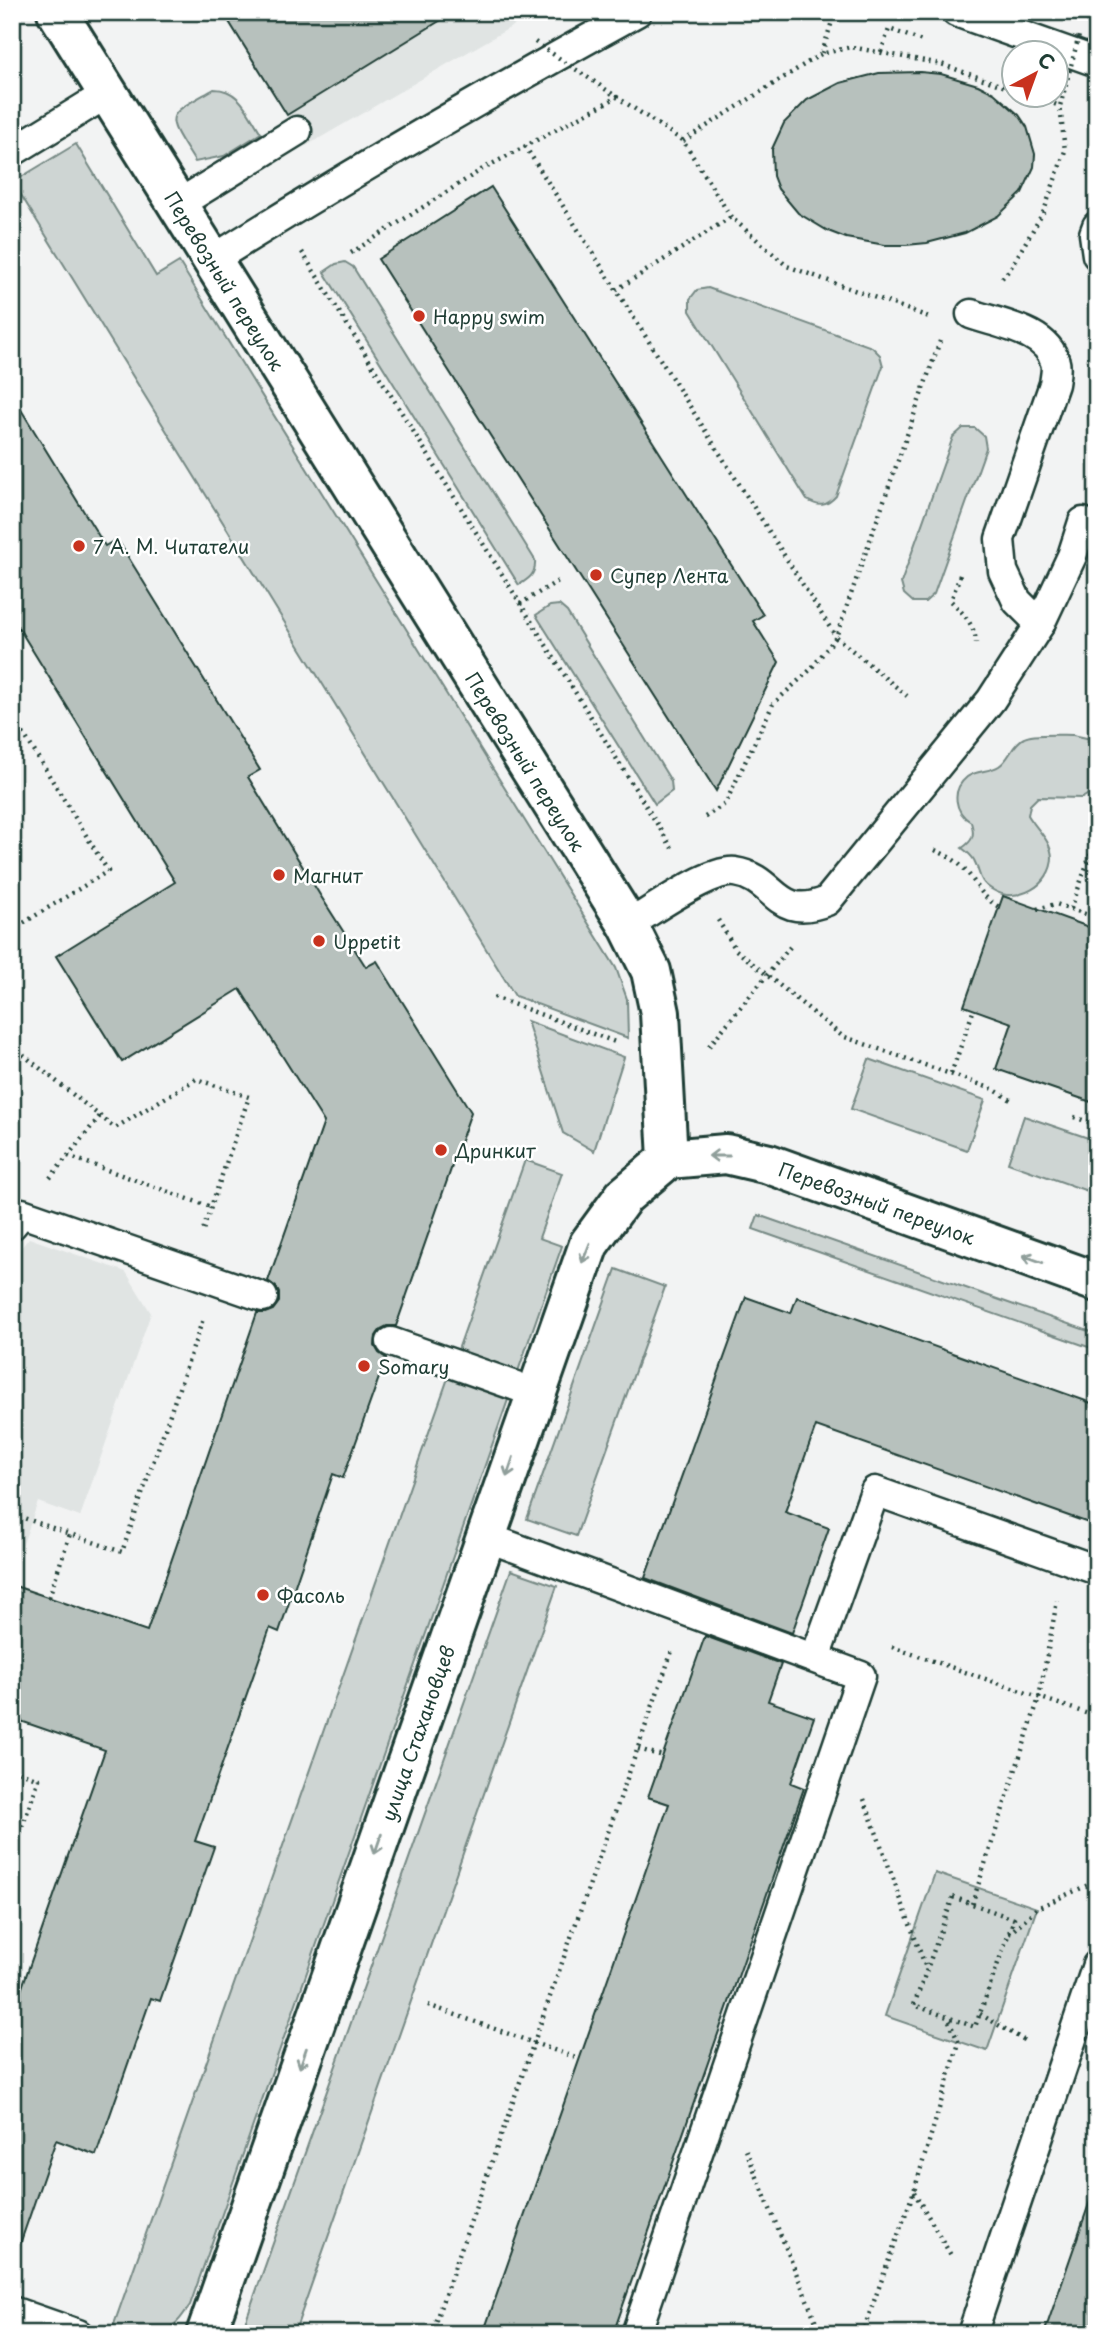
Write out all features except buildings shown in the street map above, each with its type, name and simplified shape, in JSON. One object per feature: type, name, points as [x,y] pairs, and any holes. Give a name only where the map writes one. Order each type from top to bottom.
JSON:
[{"type":"street","name":"Перевозный переулок","points":[[57,12],[628,925],[651,971],[660,1013],[668,1159],[726,1154],[769,1164],[1097,1282]]},
{"type":"street","name":"улица Стахановцев","points":[[206,2334],[589,1244],[624,1196],[668,1159]]},
{"type":"lane","points":[[212,260],[509,82],[637,12]]},
{"type":"lane","points":[[956,12],[1091,60]]},
{"type":"lane","points":[[12,152],[108,93]]},
{"type":"lane","points":[[177,205],[297,131]]},
{"type":"lane","points":[[1097,226],[1094,234],[1097,255]]},
{"type":"lane","points":[[959,319],[1030,334],[1047,345],[1056,363],[1054,384],[1000,539],[1003,571],[1017,601],[1040,625]]},
{"type":"lane","points":[[628,925],[713,875],[734,872],[752,879],[788,905],[809,908],[827,901],[991,700],[1040,625],[1072,556],[1083,522]]},
{"type":"lane","points":[[17,1219],[188,1271],[263,1297]]},
{"type":"lane","points":[[391,1342],[536,1394]]},
{"type":"lane","points":[[815,1658],[875,1491],[1097,1570]]},
{"type":"lane","points":[[486,1537],[862,1676],[636,2334]]},
{"type":"lane","points":[[972,2334],[1097,1965]]},
{"type":"lane","points":[[12,2311],[78,2334]]},
{"type":"path","points":[[821,54],[834,15]]},
{"type":"path","points":[[881,52],[889,30]]},
{"type":"path","points":[[1070,69],[1080,32]]},
{"type":"path","points":[[535,42],[683,141],[731,217],[787,266],[959,319]]},
{"type":"path","points":[[683,141],[821,54],[851,47],[941,64],[1000,85]]},
{"type":"path","points":[[351,253],[481,170],[617,97]]},
{"type":"path","points":[[705,817],[725,804],[773,704],[810,670],[836,637],[959,319],[1010,269],[1044,211],[1065,151],[1060,108]]},
{"type":"path","points":[[525,146],[836,637],[907,696]]},
{"type":"path","points":[[616,290],[731,217]]},
{"type":"path","points":[[281,218],[736,950],[842,1036],[993,1089],[1014,1102]]},
{"type":"path","points":[[964,562],[951,601],[964,613],[975,634],[976,647]]},
{"type":"path","points":[[520,604],[558,581]]},
{"type":"path","points":[[12,715],[108,871],[12,930]]},
{"type":"path","points":[[1071,909],[1097,836]]},
{"type":"path","points":[[936,850],[951,857],[966,870],[985,898],[999,907]]},
{"type":"path","points":[[1037,908],[1056,904],[1097,918]]},
{"type":"path","points":[[702,1055],[790,947],[809,908]]},
{"type":"path","points":[[494,997],[617,1043]]},
{"type":"path","points":[[951,1074],[974,1009]]},
{"type":"path","points":[[12,1046],[115,1128],[196,1079],[249,1097],[188,1271]]},
{"type":"path","points":[[17,1219],[100,1116]]},
{"type":"path","points":[[1074,1117],[1097,1125]]},
{"type":"path","points":[[68,1156],[211,1207]]},
{"type":"path","points":[[12,1514],[122,1552],[216,1282]]},
{"type":"path","points":[[49,1597],[70,1534]]},
{"type":"path","points":[[972,1904],[1039,1698],[1065,1559]]},
{"type":"path","points":[[431,2334],[686,1611]]},
{"type":"path","points":[[828,1624],[1097,1717]]},
{"type":"path","points":[[841,1735],[927,1969]]},
{"type":"path","points":[[638,1749],[663,1756]]},
{"type":"path","points":[[12,1769],[39,1779],[12,1856]]},
{"type":"path","points":[[1008,1934],[1037,1908],[1097,1881]]},
{"type":"path","points":[[953,1897],[1014,1919],[1008,1934],[975,2027],[914,2006],[953,1897]]},
{"type":"path","points":[[428,2004],[579,2059]]},
{"type":"path","points":[[980,2014],[1063,2064]]},
{"type":"path","points":[[848,2334],[863,2331],[914,2191],[959,2042],[948,2018]]},
{"type":"path","points":[[721,2087],[821,2334]]},
{"type":"path","points":[[914,2191],[981,2307]]},
{"type":"shaded area","points":[[223,12],[537,12],[306,146]]},
{"type":"shaded area","points":[[214,89],[223,90],[237,98],[261,133],[224,156],[195,162],[178,134],[174,118],[185,106]]},
{"type":"shaded area","points":[[76,144],[156,276],[179,262],[616,968],[627,999],[628,1038],[515,996],[13,182]]},
{"type":"shaded area","points":[[345,262],[353,267],[535,560],[531,575],[519,585],[324,272]]},
{"type":"shaded area","points":[[708,288],[872,347],[880,355],[883,366],[836,496],[826,504],[819,505],[807,500],[690,311],[690,299],[697,290]]},
{"type":"shaded area","points":[[963,428],[975,428],[984,436],[986,448],[934,594],[925,602],[913,602],[904,594],[901,583],[953,437]]},
{"type":"shaded area","points":[[559,605],[567,612],[671,781],[672,791],[655,804],[536,615],[550,606]]},
{"type":"shaded area","points":[[1073,735],[1091,739],[1097,746],[1097,789],[1082,798],[1038,797],[1030,805],[1028,815],[1051,851],[1050,867],[1046,876],[1032,890],[1022,894],[1002,894],[993,890],[984,883],[974,860],[962,848],[971,840],[973,831],[971,822],[958,807],[958,788],[967,777],[999,766],[1017,744],[1028,736]]},
{"type":"shaded area","points":[[527,1021],[624,1057],[594,1151],[563,1133]]},
{"type":"shaded area","points":[[869,1059],[985,1100],[967,1150],[851,1109]]},
{"type":"shaded area","points":[[1024,1116],[1097,1141],[1097,1181],[1093,1193],[1008,1163]]},
{"type":"shaded area","points":[[525,1160],[562,1173],[539,1238],[562,1246],[190,2305],[176,2323],[162,2331],[128,2334],[112,2330]]},
{"type":"shaded area","points":[[758,1215],[1097,1334],[1097,1350],[753,1229]]},
{"type":"shaded area","points":[[29,1238],[126,1272],[151,1313],[80,1517],[38,1502],[12,1575],[12,1259]]},
{"type":"shaded area","points":[[616,1269],[665,1287],[576,1536],[527,1519]]},
{"type":"shaded area","points":[[511,1570],[557,1586],[294,2334],[241,2334]]},
{"type":"shaded area","points":[[935,1873],[1037,1908],[987,2051],[885,2016]]},
{"type":"place","name":"Happy swim","points":[[419,316]]},
{"type":"place","name":"7 А. М. Читатели","points":[[79,546]]},
{"type":"place","name":"Супер Лента","points":[[596,575]]},
{"type":"place","name":"Магнит","points":[[279,875]]},
{"type":"place","name":"Uppetit","points":[[319,941]]},
{"type":"place","name":"Дринкит","points":[[441,1150]]},
{"type":"place","name":"Somary","points":[[364,1366]]},
{"type":"place","name":"Фасоль","points":[[263,1595]]}]
